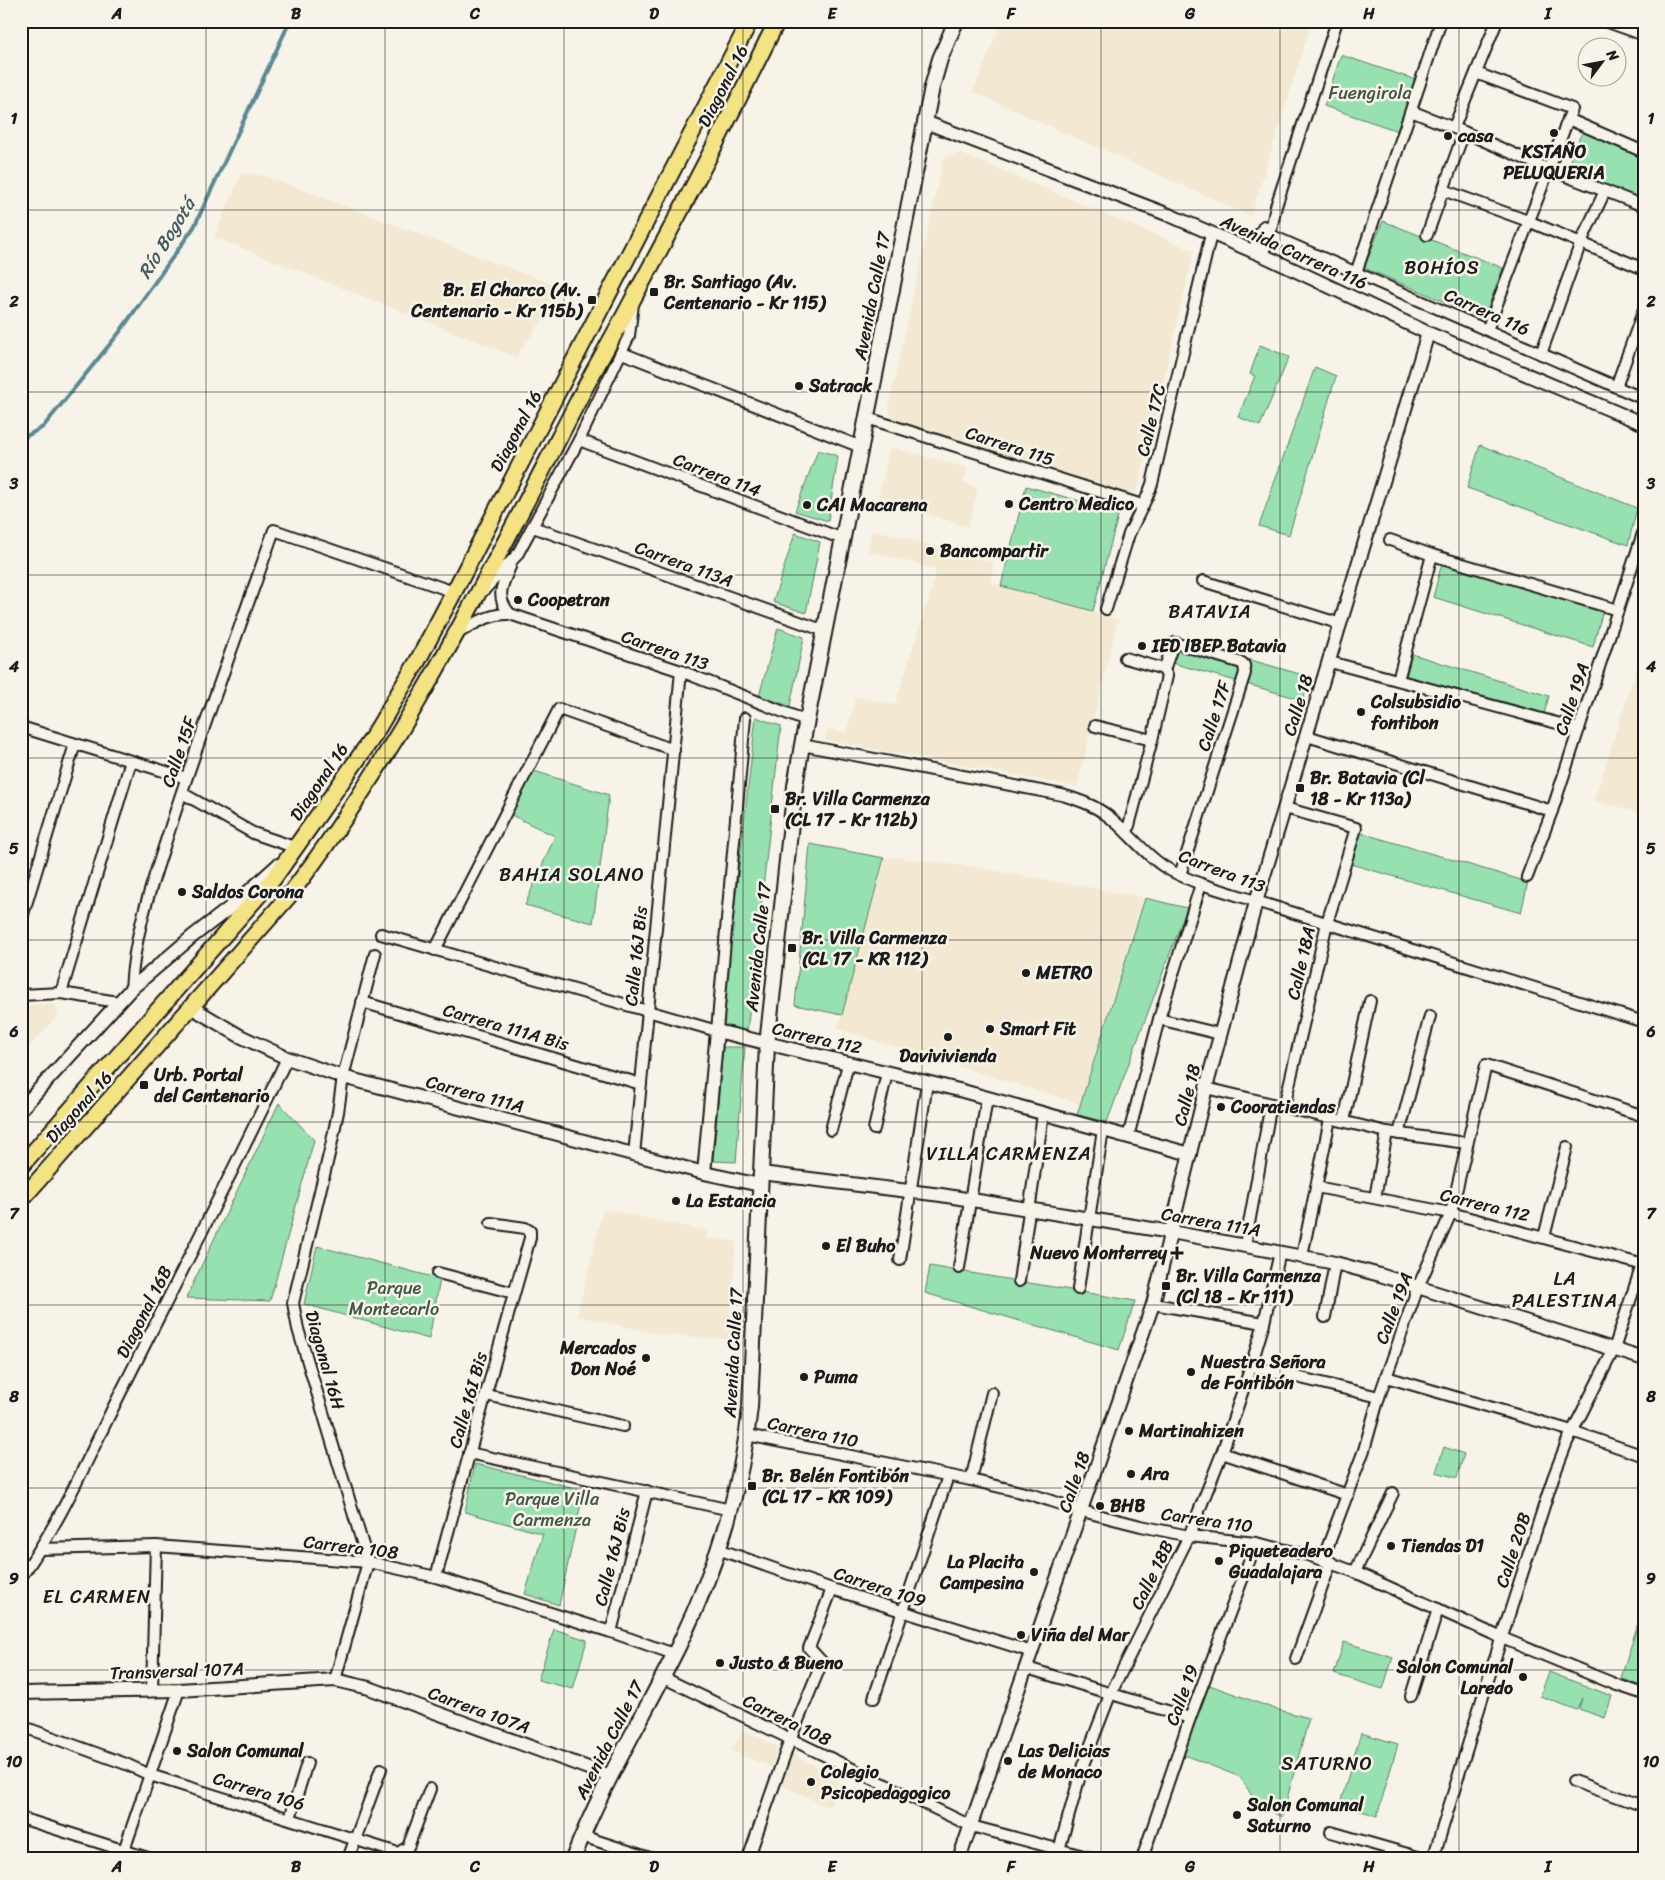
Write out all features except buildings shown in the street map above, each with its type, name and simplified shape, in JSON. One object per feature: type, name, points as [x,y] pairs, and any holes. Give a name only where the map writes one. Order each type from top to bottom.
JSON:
[{"type":"main road","name":"Diagonal 16","points":[[21,1166],[247,911],[297,848],[375,732],[454,592],[750,21]]},
{"type":"main road","name":"Diagonal 16","points":[[21,1200],[288,897],[326,847],[398,736],[456,635],[603,353],[633,300],[777,21]]},
{"type":"main road","name":"Avenida Calle 17","points":[[573,1859],[610,1776],[693,1615],[731,1510],[747,1435],[767,1045],[795,786],[806,721],[935,74],[956,21]]},
{"type":"street","points":[[1257,253],[1276,206],[1336,21]]},
{"type":"street","points":[[1356,273],[1441,21]]},
{"type":"street","points":[[1454,127],[1497,21]]},
{"type":"street","points":[[1605,21],[1624,24],[1644,35]]},
{"type":"street","points":[[1476,73],[1572,109],[1487,330]]},
{"type":"street","points":[[1411,110],[1644,206]]},
{"type":"street","points":[[1568,120],[1644,152]]},
{"type":"street","name":"Avenida Carrera 116","points":[[926,122],[1169,215],[1257,253],[1428,333],[1644,424]]},
{"type":"street","points":[[1426,235],[1464,132]]},
{"type":"street","points":[[1443,190],[1528,221],[1644,269]]},
{"type":"street","points":[[1541,354],[1581,242],[1606,191]]},
{"type":"street","name":"Carrera 116","points":[[1266,233],[1644,399]]},
{"type":"street","name":"Calle 17C","points":[[1106,609],[1129,534],[1152,484],[1211,234]]},
{"type":"street","name":"Diagonal 16","points":[[474,599],[487,588],[517,555],[533,528],[622,353],[629,336],[633,300]]},
{"type":"street","points":[[1616,387],[1644,309]]},
{"type":"street","name":"Calle 18","points":[[959,1859],[1153,1304],[1206,1088],[1256,902],[1428,333]]},
{"type":"street","points":[[622,353],[861,447]]},
{"type":"street","name":"Carrera 115","points":[[867,418],[1142,505]]},
{"type":"street","name":"Carrera 114","points":[[579,440],[843,539]]},
{"type":"street","name":"Carrera 113A","points":[[533,528],[824,631]]},
{"type":"street","name":"Calle 15F","points":[[131,989],[138,935],[146,903],[186,778],[274,530],[454,592]]},
{"type":"street","name":"Calle 19A","points":[[1527,877],[1552,811],[1644,530]]},
{"type":"street","points":[[1390,540],[1432,555],[1618,610]]},
{"type":"street","points":[[510,614],[501,600],[501,590],[517,555]]},
{"type":"street","points":[[1398,680],[1432,555]]},
{"type":"street","points":[[1203,582],[1341,624]]},
{"type":"street","name":"Carrera 113","points":[[456,635],[490,616],[499,613],[510,614],[681,672],[806,721]]},
{"type":"street","name":"Calle 17F","points":[[1164,670],[1175,643],[1242,663],[1245,673],[1180,875]]},
{"type":"street","points":[[1125,658],[1164,670],[1167,676],[1127,833]]},
{"type":"street","points":[[1330,662],[1579,729]]},
{"type":"street","name":"Calle 16J Bis","points":[[634,1155],[681,672]]},
{"type":"street","points":[[435,950],[559,709],[674,750]]},
{"type":"street","points":[[704,1173],[745,718]]},
{"type":"street","points":[[1095,726],[1152,740]]},
{"type":"street","points":[[21,727],[186,778]]},
{"type":"street","points":[[1307,736],[1552,811]]},
{"type":"street","points":[[21,921],[75,744]]},
{"type":"street","name":"Carrera 113","points":[[802,745],[1062,795],[1096,808],[1110,817],[1148,855],[1180,875],[1201,884],[1644,1022]]},
{"type":"street","points":[[61,994],[131,761]]},
{"type":"street","points":[[182,793],[253,833],[297,848]]},
{"type":"street","name":"Calle 18A","points":[[1284,1108],[1327,923],[1356,828],[1285,808]]},
{"type":"street","name":"Diagonal 16","points":[[21,1109],[131,989],[180,946],[236,903],[297,848]]},
{"type":"street","points":[[1128,1137],[1159,1019],[1201,884]]},
{"type":"street","name":"Carrera 112","points":[[380,934],[767,1045],[987,1098],[1190,1154]]},
{"type":"street","name":"Diagonal 16H","points":[[368,1562],[298,1329],[293,1303],[331,1146],[343,1077],[375,954]]},
{"type":"street","points":[[21,995],[61,994],[118,1002]]},
{"type":"street","name":"Carrera 111A Bis","points":[[362,1002],[641,1084]]},
{"type":"street","points":[[1344,1121],[1370,1002]]},
{"type":"street","name":"Carrera 111A","points":[[191,1007],[240,1036],[287,1058],[343,1077],[704,1173],[910,1192],[970,1200],[1171,1232],[1302,1256],[1335,1263],[1644,1359]]},
{"type":"street","points":[[1399,1134],[1430,1016]]},
{"type":"street","points":[[1159,1019],[1220,1034]]},
{"type":"street","name":"Diagonal 16B","points":[[21,1576],[41,1549],[230,1178],[287,1058]]},
{"type":"street","points":[[831,1130],[848,1064]]},
{"type":"street","name":"Calle 19A","points":[[1296,1659],[1364,1450],[1378,1397],[1418,1288],[1451,1213],[1466,1143],[1486,1065],[1644,1116]]},
{"type":"street","points":[[874,1129],[887,1073]]},
{"type":"street","points":[[900,1260],[927,1083]]},
{"type":"street","points":[[1206,1088],[1387,1132],[1466,1143]]},
{"type":"street","points":[[959,1268],[987,1098]]},
{"type":"street","points":[[1244,1245],[1271,1104]]},
{"type":"street","points":[[1019,1281],[1043,1114]]},
{"type":"street","points":[[1302,1256],[1330,1119]]},
{"type":"street","points":[[1078,1289],[1104,1130]]},
{"type":"street","points":[[1375,1198],[1387,1132]]},
{"type":"street","points":[[1544,1238],[1567,1147]]},
{"type":"street","name":"Carrera 112","points":[[1316,1187],[1451,1213],[1643,1263]]},
{"type":"street","name":"Calle 16I Bis","points":[[436,1577],[530,1238],[530,1232],[525,1228],[491,1223]]},
{"type":"street","name":"Calle 18B","points":[[1059,1850],[1083,1765],[1110,1695],[1189,1536],[1222,1453],[1252,1366],[1280,1252]]},
{"type":"street","points":[[1325,1317],[1335,1263]]},
{"type":"street","name":"Calle 20B","points":[[1433,1859],[1553,1478],[1572,1431],[1614,1349],[1643,1263]]},
{"type":"street","points":[[438,1273],[514,1293]]},
{"type":"street","points":[[1153,1304],[1264,1323]]},
{"type":"street","points":[[1252,1366],[1378,1397]]},
{"type":"street","points":[[1386,1376],[1572,1431],[1644,1456]]},
{"type":"street","points":[[971,1480],[992,1393]]},
{"type":"street","points":[[487,1396],[623,1426]]},
{"type":"street","name":"Carrera 110","points":[[747,1435],[971,1480],[1033,1495],[1082,1511],[1141,1526],[1189,1536],[1256,1543],[1327,1561],[1356,1572],[1502,1638],[1617,1685],[1644,1694]]},
{"type":"street","points":[[469,1453],[731,1510]]},
{"type":"street","points":[[1222,1453],[1348,1496]]},
{"type":"street","points":[[874,1698],[948,1476]]},
{"type":"street","name":"Calle 16J Bis","points":[[611,1632],[647,1491]]},
{"type":"street","points":[[1356,1572],[1393,1493]]},
{"type":"street","name":"Calle 19","points":[[1142,1859],[1190,1718],[1256,1543]]},
{"type":"street","points":[[152,1690],[156,1546]]},
{"type":"street","name":"Carrera 108","points":[[41,1549],[156,1546],[368,1562],[436,1577],[611,1632],[674,1654]]},
{"type":"street","name":"Carrera 109","points":[[718,1549],[832,1589],[1032,1652]]},
{"type":"street","points":[[335,1680],[368,1562]]},
{"type":"street","points":[[748,1859],[790,1740],[822,1662],[809,1648],[832,1589]]},
{"type":"street","points":[[1411,1696],[1438,1609]]},
{"type":"street","points":[[1027,1668],[1190,1718]]},
{"type":"street","name":"Carrera 108","points":[[662,1677],[971,1826],[1095,1859]]},
{"type":"street","name":"Transversal 107A","points":[[21,1693],[179,1690],[335,1680]]},
{"type":"street","name":"Carrera 107A","points":[[335,1680],[369,1688],[610,1776]]},
{"type":"street","points":[[123,1855],[179,1690]]},
{"type":"street","name":"Carrera 106","points":[[21,1726],[150,1775],[398,1853],[408,1847],[430,1789]]},
{"type":"street","points":[[290,1818],[307,1763]]},
{"type":"street","points":[[348,1859],[381,1769]]},
{"type":"street","points":[[1573,1781],[1644,1806]]},
{"type":"street","points":[[21,1818],[123,1855],[152,1859]]},
{"type":"street","points":[[1331,1832],[1425,1859]]},
{"type":"street","points":[[582,1836],[653,1859]]},
{"type":"shaded area","points":[[1002,21],[1126,21],[1142,27],[1145,21],[1312,21],[1251,216],[973,92]]},
{"type":"shaded area","points":[[960,153],[1194,251],[1139,485],[1134,493],[1125,495],[897,424],[890,415],[889,404],[944,157]]},
{"type":"shaded area","points":[[241,174],[263,175],[565,289],[516,357],[214,237]]},
{"type":"shaded area","points":[[890,447],[968,468],[963,482],[978,488],[968,527],[878,498]]},
{"type":"shaded area","points":[[872,529],[994,563],[990,583],[1093,611],[1118,620],[1077,787],[825,740],[828,729],[847,732],[855,697],[895,705],[934,581],[936,569],[868,551]]},
{"type":"shaded area","points":[[1644,645],[1644,814],[1594,801]]},
{"type":"shaded area","points":[[885,858],[967,866],[1143,897],[1080,1104],[838,1029]]},
{"type":"shaded area","points":[[55,1005],[58,1015],[21,1056],[21,1006]]},
{"type":"shaded area","points":[[603,1209],[707,1231],[707,1239],[736,1241],[729,1339],[663,1335],[577,1316]]},
{"type":"shaded area","name":"Colegio Psicopedagogico","points":[[743,1730],[778,1747],[771,1767],[731,1751]]},
{"type":"shaded area","name":"Colegio Psicopedagogico","points":[[792,1754],[839,1778],[830,1808],[783,1786]]},
{"type":"green space","name":"Fuengirola","points":[[1341,55],[1416,80],[1398,131],[1324,106]]},
{"type":"green space","points":[[1583,130],[1644,152],[1644,203],[1565,171]]},
{"type":"green space","points":[[1383,221],[1503,268],[1484,318],[1364,268]]},
{"type":"green space","points":[[1260,345],[1289,357],[1260,426],[1238,417],[1255,376],[1250,374]]},
{"type":"green space","points":[[1315,367],[1336,376],[1289,535],[1259,526]]},
{"type":"green space","points":[[1480,445],[1637,508],[1628,545],[1467,488]]},
{"type":"green space","points":[[818,450],[838,456],[828,521],[795,511]]},
{"type":"green space","points":[[1026,486],[1119,512],[1093,611],[1001,586]]},
{"type":"green space","points":[[795,533],[820,542],[806,613],[773,602]]},
{"type":"green space","points":[[1442,563],[1603,610],[1593,647],[1433,597]]},
{"type":"green space","points":[[778,628],[804,637],[790,706],[759,696]]},
{"type":"green space","points":[[1178,639],[1310,677],[1303,700],[1172,663]]},
{"type":"green space","points":[[1412,654],[1549,696],[1544,714],[1406,677]]},
{"type":"green space","points":[[756,717],[781,726],[747,1032],[721,1026]]},
{"type":"green space","points":[[531,770],[609,795],[593,923],[525,905],[555,836],[509,814]]},
{"type":"green space","points":[[1358,832],[1528,882],[1521,913],[1347,863]]},
{"type":"green space","points":[[810,844],[884,858],[842,1015],[795,1005]]},
{"type":"green space","points":[[1145,898],[1187,908],[1107,1122],[1077,1115]]},
{"type":"green space","points":[[723,1047],[745,1047],[736,1162],[713,1161]]},
{"type":"green space","points":[[279,1103],[314,1140],[270,1301],[186,1298]]},
{"type":"green space","name":"Parque Montecarlo","points":[[317,1246],[440,1279],[429,1339],[304,1304]]},
{"type":"green space","points":[[930,1266],[1135,1301],[1119,1350],[925,1293]]},
{"type":"green space","points":[[1444,1447],[1464,1454],[1457,1478],[1436,1472]]},
{"type":"green space","name":"Parque Villa Carmenza","points":[[475,1464],[584,1490],[559,1605],[525,1594],[543,1534],[465,1512]]},
{"type":"green space","points":[[1644,1604],[1644,1680],[1641,1686],[1621,1678]]},
{"type":"green space","points":[[554,1629],[587,1640],[573,1689],[538,1680]]},
{"type":"green space","points":[[1344,1642],[1393,1657],[1383,1689],[1334,1674]]},
{"type":"green space","points":[[1549,1672],[1612,1696],[1605,1718],[1579,1709],[1582,1698],[1577,1710],[1540,1696]]},
{"type":"green space","name":"SATURNO","points":[[1207,1684],[1275,1709],[1309,1718],[1282,1817],[1258,1805],[1240,1777],[1184,1755]]},
{"type":"green space","points":[[1361,1733],[1398,1744],[1377,1816],[1340,1804]]},
{"type":"waterway","name":"Río Bogotá","points":[[21,439],[43,427],[119,333],[194,227],[290,21]]},
{"type":"place","name":"KSTAÑO PELUQUERIA","points":[[1554,133]]},
{"type":"place","name":"casa","points":[[1448,136]]},
{"type":"place","name":"Br. Santiago (Av. Centenario - Kr 115)","points":[[654,292]]},
{"type":"place","name":"Br. El Charco (Av. Centenario - Kr 115b)","points":[[592,300]]},
{"type":"place","name":"Satrack","points":[[799,386]]},
{"type":"place","name":"Centro Medico","points":[[1009,504]]},
{"type":"place","name":"CAI Macarena","points":[[807,505]]},
{"type":"place","name":"Bancompartir","points":[[930,551]]},
{"type":"place","name":"Coopetran","points":[[518,600]]},
{"type":"place","name":"IED IBEP Batavia","points":[[1142,646]]},
{"type":"place","name":"Colsubsidio fontibon","points":[[1361,712]]},
{"type":"place","name":"Br. Batavia (Cl 18 - Kr 113a)","points":[[1300,788]]},
{"type":"place","name":"Br. Villa Carmenza (CL 17 - Kr 112b)","points":[[775,809]]},
{"type":"place","name":"Saldos Corona","points":[[182,892]]},
{"type":"place","name":"Br. Villa Carmenza (CL 17 - KR 112)","points":[[792,948]]},
{"type":"place","name":"METRO","points":[[1026,973]]},
{"type":"place","name":"Smart Fit","points":[[990,1029]]},
{"type":"place","name":"Davivivienda","points":[[948,1037]]},
{"type":"place","name":"Urb. Portal del Centenario","points":[[144,1085]]},
{"type":"place","name":"Cooratiendas","points":[[1221,1107]]},
{"type":"place","name":"La Estancia","points":[[676,1201]]},
{"type":"place","name":"El Buho","points":[[826,1246]]},
{"type":"place","name":"Nuevo Monterrey","points":[[1177,1253]]},
{"type":"place","name":"Br. Villa Carmenza (Cl 18 - Kr 111)","points":[[1166,1286]]},
{"type":"place","name":"Mercados Don Noé","points":[[646,1358]]},
{"type":"place","name":"Nuestra Señora de Fontibón","points":[[1191,1372]]},
{"type":"place","name":"Puma","points":[[804,1377]]},
{"type":"place","name":"Martinahizen","points":[[1129,1431]]},
{"type":"place","name":"Ara","points":[[1131,1474]]},
{"type":"place","name":"Br. Belén Fontibón (CL 17 - KR 109)","points":[[752,1486]]},
{"type":"place","name":"BHB","points":[[1100,1506]]},
{"type":"place","name":"Tiendas D1","points":[[1391,1546]]},
{"type":"place","name":"Piqueteadero Guadalajara","points":[[1219,1561]]},
{"type":"place","name":"La Placita Campesina","points":[[1034,1572]]},
{"type":"place","name":"Viña del Mar","points":[[1021,1635]]},
{"type":"place","name":"Justo & Bueno","points":[[720,1663]]},
{"type":"place","name":"Salon Comunal Laredo","points":[[1523,1677]]},
{"type":"place","name":"Salon Comunal","points":[[177,1751]]},
{"type":"place","name":"Las Delicias de Monaco","points":[[1008,1761]]},
{"type":"place","name":"Colegio Psicopedagogico","points":[[811,1782]]},
{"type":"place","name":"Salon Comunal Saturno","points":[[1237,1815]]},
{"type":"district","name":"BOHÍOS","points":[[1442,267]]},
{"type":"district","name":"BATAVIA","points":[[1210,611]]},
{"type":"district","name":"BAHIA SOLANO","points":[[572,874]]},
{"type":"district","name":"VILLA CARMENZA","points":[[1009,1153]]},
{"type":"district","name":"LA PALESTINA","points":[[1565,1289]]},
{"type":"district","name":"EL CARMEN","points":[[97,1596]]},
{"type":"district","name":"SATURNO","points":[[1327,1763]]}]
